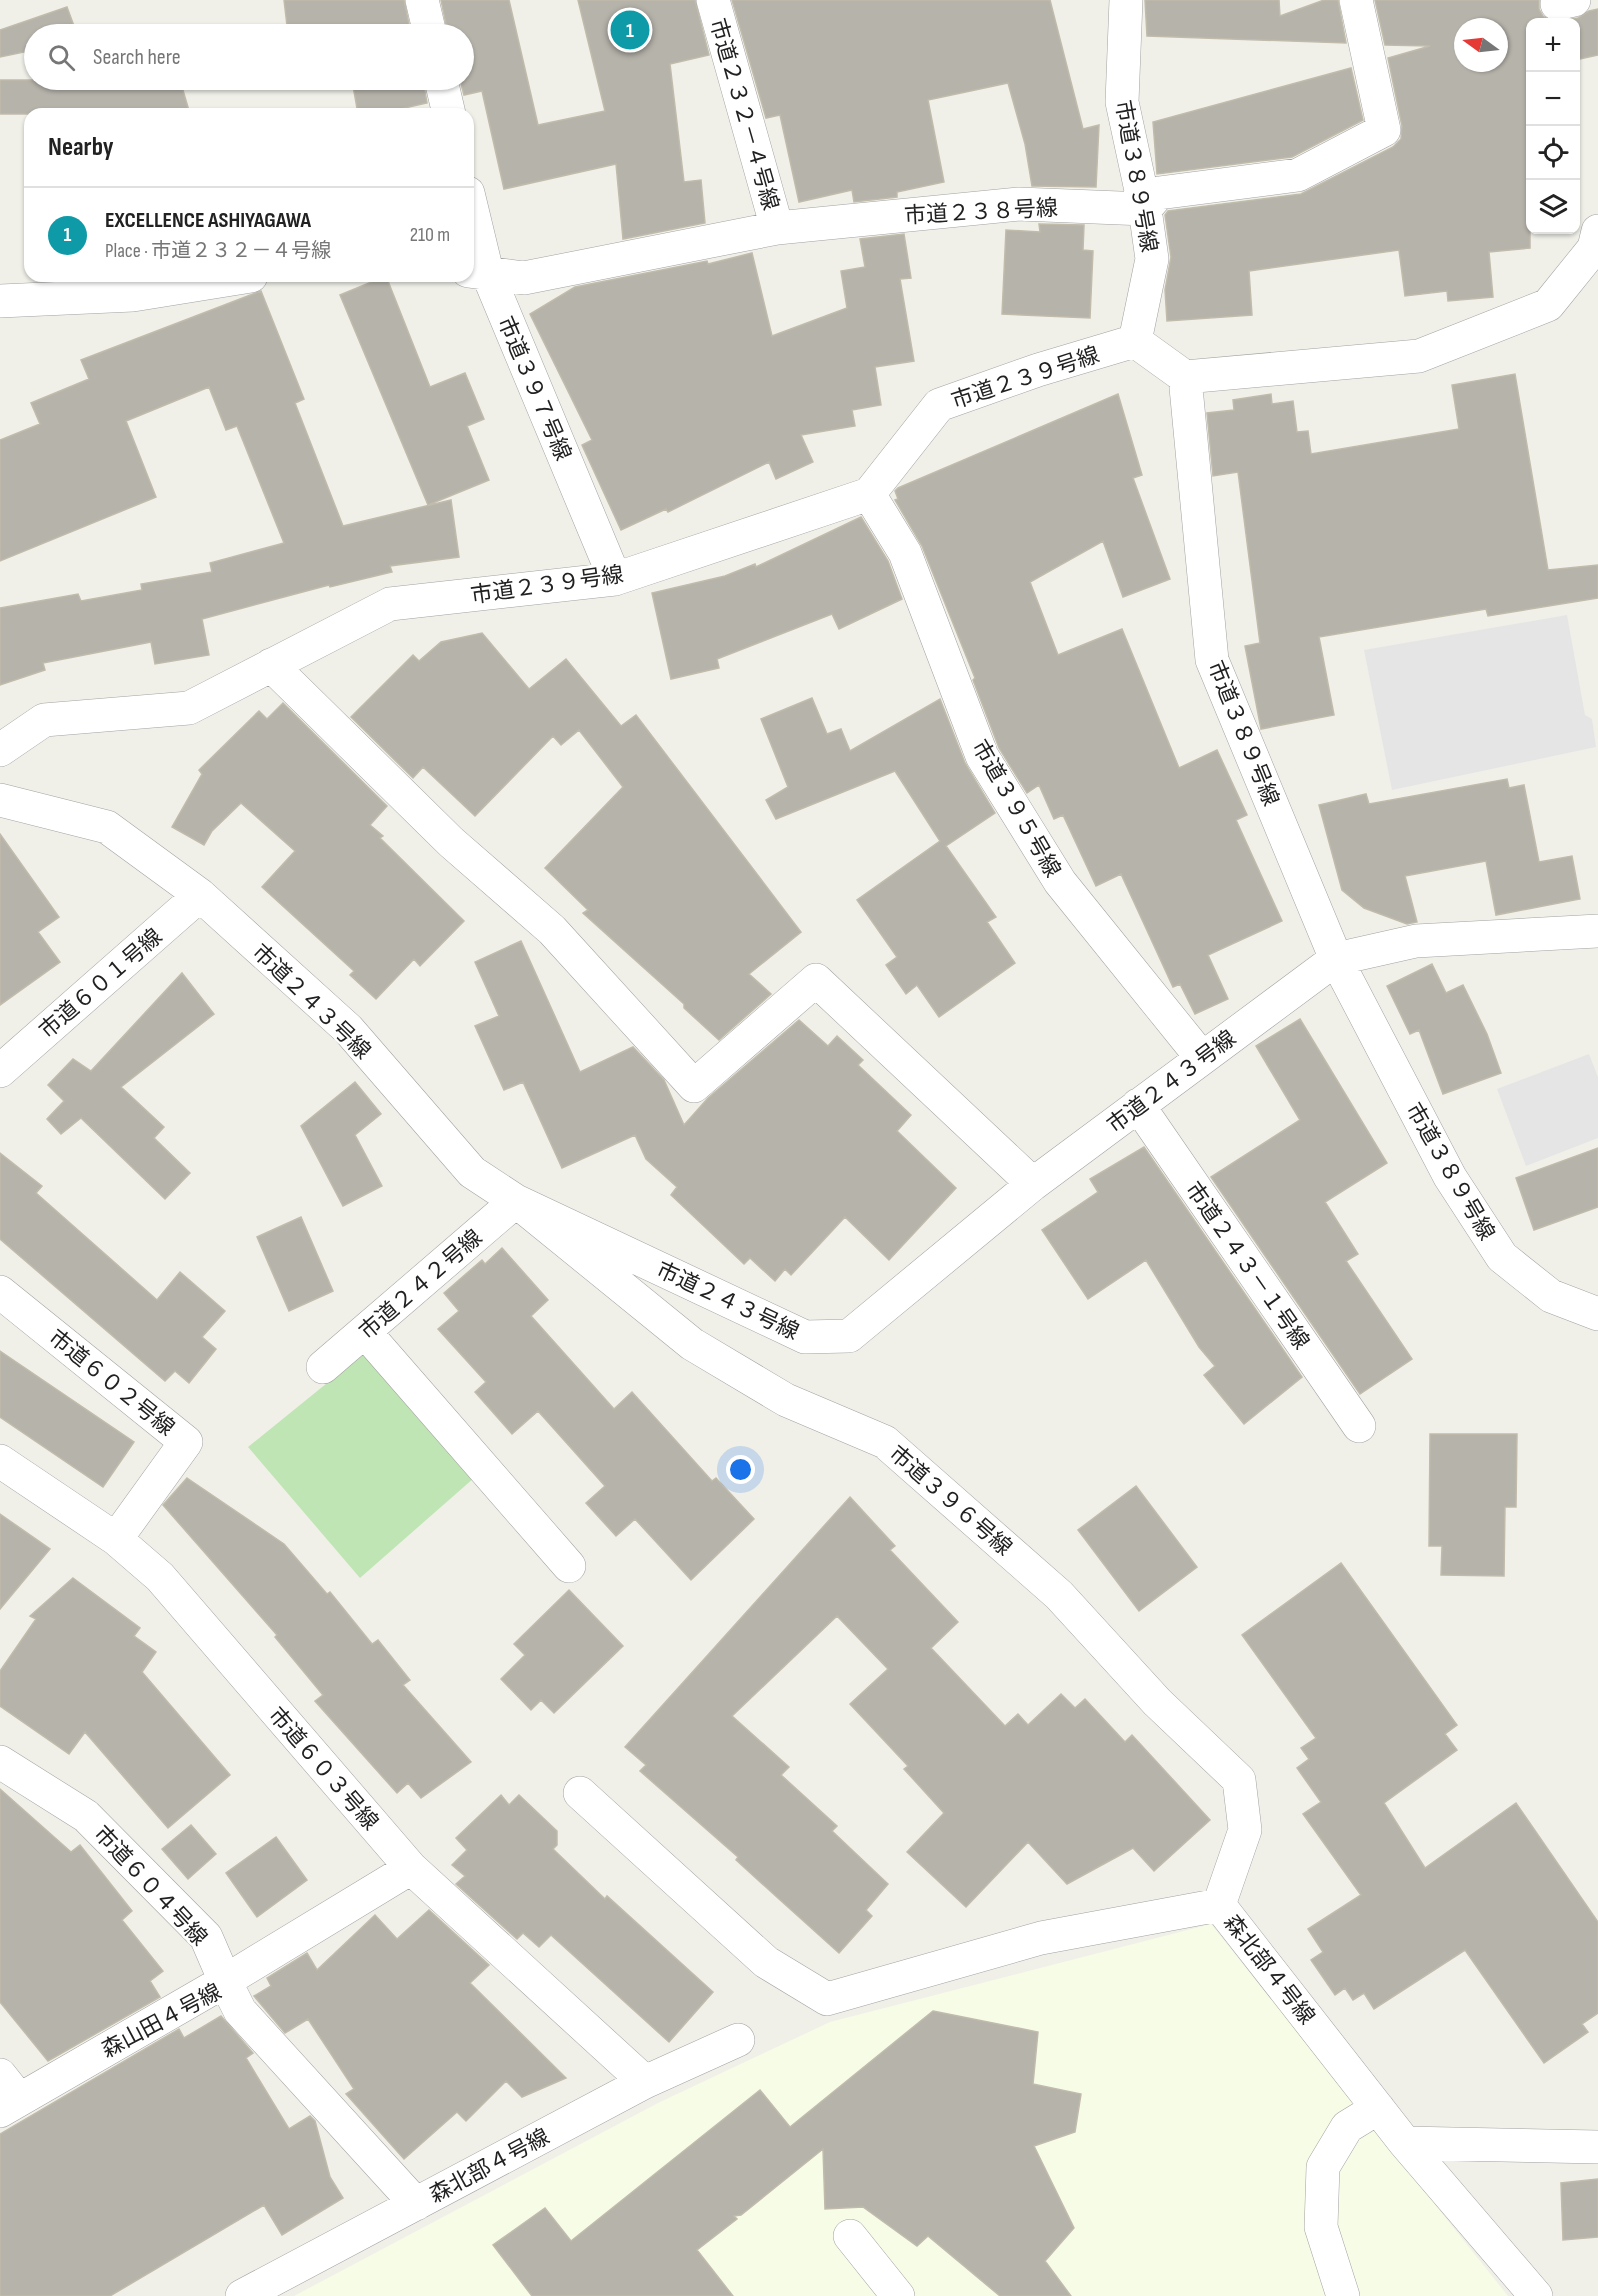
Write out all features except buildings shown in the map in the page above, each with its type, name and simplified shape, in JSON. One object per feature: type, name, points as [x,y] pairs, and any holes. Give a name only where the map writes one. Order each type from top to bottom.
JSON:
[{"type":"street","points":[[422,0],[428,24]]},
{"type":"street","name":"市道２３２－４号線","points":[[713,0],[777,228]]},
{"type":"street","name":"市道３８９号線","points":[[1126,0],[1122,102],[1145,209],[1152,259],[1134,341]]},
{"type":"street","points":[[1145,209],[1159,193],[1298,175],[1384,130],[1356,0]]},
{"type":"street","points":[[443,90],[448,108]]},
{"type":"street","name":"市道２３８号線","points":[[477,272],[524,278],[777,228],[1019,204],[1145,209]]},
{"type":"street","points":[[1134,341],[1185,377],[1419,356],[1548,305],[1594,248],[1598,231]]},
{"type":"street","name":"市道３９７号線","points":[[474,246],[477,272],[615,579]]},
{"type":"street","points":[[0,301],[133,295],[214,282]]},
{"type":"street","name":"市道２３９号線","points":[[0,750],[44,720],[189,708],[390,604],[615,579],[869,494],[939,405],[1038,370],[1134,341]]},
{"type":"street","name":"市道３８９号線","points":[[1185,377],[1212,660],[1335,959],[1450,1177],[1502,1257],[1551,1296],[1598,1314]]},
{"type":"street","name":"市道３９５号線","points":[[869,494],[904,552],[982,756],[1060,882],[1202,1058]]},
{"type":"street","points":[[271,665],[451,842],[552,930],[694,1086],[816,980],[1033,1184]]},
{"type":"street","name":"市道２４３号線","points":[[0,800],[107,826],[200,896],[348,1029],[472,1172],[516,1201],[805,1337],[849,1336],[1033,1184],[1335,959],[1416,941],[1598,931]]},
{"type":"street","name":"市道６０１号線","points":[[0,1071],[200,896]]},
{"type":"street","name":"市道２４３－１号線","points":[[1138,1105],[1359,1426]]},
{"type":"street","name":"市道２４２号線","points":[[323,1367],[516,1201]]},
{"type":"street","name":"市道３９６号線","points":[[516,1201],[692,1344],[786,1400],[885,1442],[1059,1595],[1157,1702],[1239,1780],[1245,1830],[1219,1905]]},
{"type":"street","name":"市道６０２号線","points":[[0,1292],[186,1442],[116,1539]]},
{"type":"street","points":[[365,1332],[569,1566]]},
{"type":"street","name":"市道６０３号線","points":[[0,1461],[116,1539],[160,1577],[411,1869],[645,2082]]},
{"type":"street","name":"市道６０４号線","points":[[0,1762],[86,1816],[206,1937],[225,1981]]},
{"type":"street","name":"森北部４号線","points":[[580,1793],[766,1962],[827,1999],[1041,1938],[1219,1905],[1405,2143],[1536,2296]]},
{"type":"street","points":[[225,1981],[411,1869]]},
{"type":"street","name":"森山田４号線","points":[[6,2095],[225,1981],[240,2011],[416,2204]]},
{"type":"street","name":"森北部４号線","points":[[242,2296],[645,2082],[738,2040]]},
{"type":"street","points":[[1343,2296],[1321,2227],[1323,2167],[1347,2127],[1378,2108]]},
{"type":"street","points":[[1405,2143],[1598,2147]]},
{"type":"street","points":[[850,2236],[898,2296]]},
{"type":"shaded area","points":[[1567,615],[1585,715],[1592,719],[1596,747],[1392,790],[1364,650]]},
{"type":"shaded area","points":[[1589,1054],[1598,1077],[1598,1138],[1526,1166],[1497,1089]]},
{"type":"shaded area","points":[[1211,1924],[1508,2296],[294,2296],[658,2103],[830,2022]]},
{"type":"green space","points":[[369,1349],[474,1478],[360,1578],[248,1447]]},
{"type":"place","name":"EXCELLENCE ASHIYAGAWA","points":[[630,30]]}]
